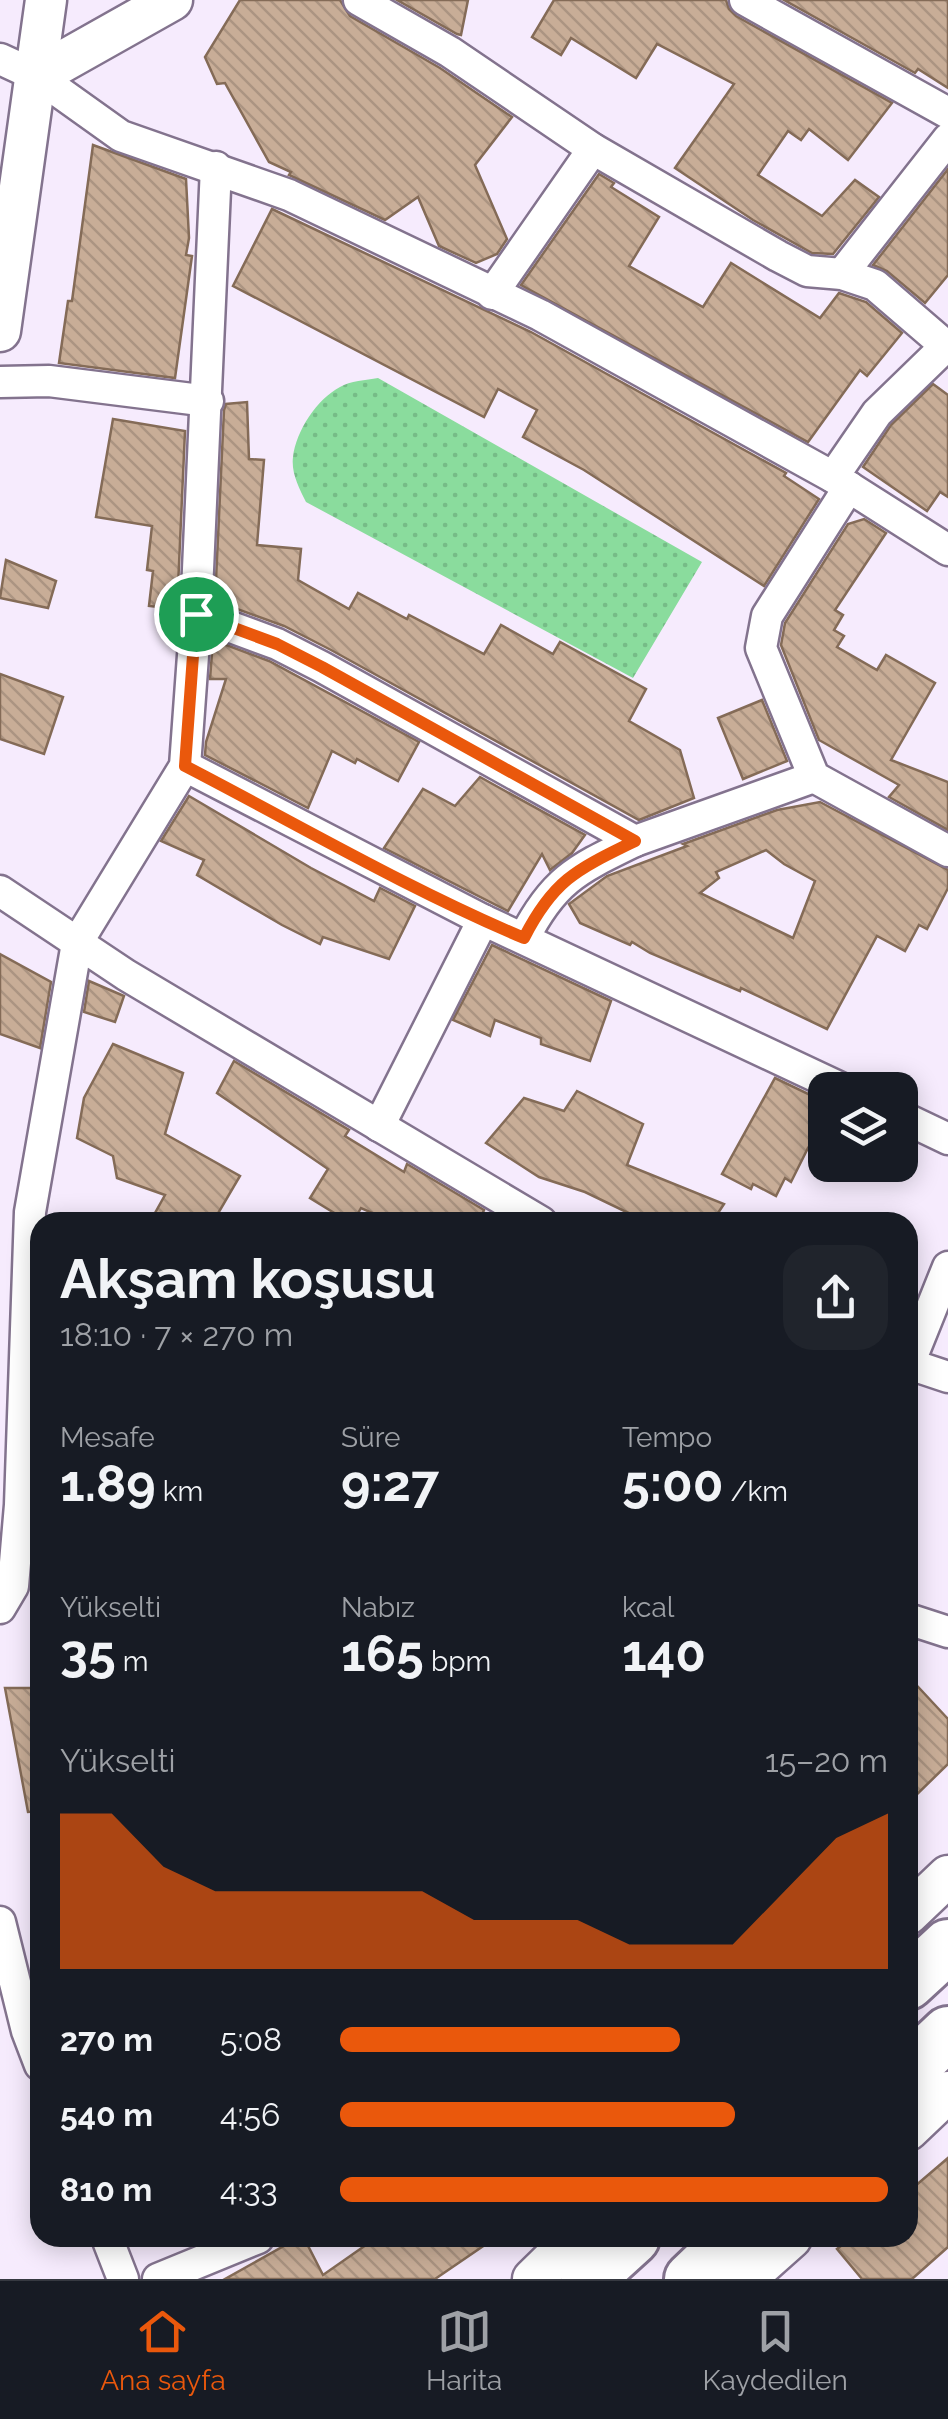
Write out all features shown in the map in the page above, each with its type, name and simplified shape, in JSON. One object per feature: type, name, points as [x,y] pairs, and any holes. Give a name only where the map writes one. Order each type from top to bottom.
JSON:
[{"type":"highway","points":[[918,1974],[948,1946]]},
{"type":"highway","points":[[918,2062],[948,2032]]},
{"type":"highway","points":[[588,2279],[623,2247]]},
{"type":"highway","points":[[691,2279],[725,2247]]},
{"type":"main road","points":[[0,330],[46,0]]},
{"type":"main road","points":[[37,76],[172,0]]},
{"type":"main road","points":[[918,1904],[948,1876]]},
{"type":"main road","points":[[918,2120],[948,2092]]},
{"type":"main road","points":[[533,2279],[566,2247]]},
{"type":"main road","points":[[745,2279],[781,2247]]},
{"type":"street","points":[[359,0],[450,52],[536,114],[806,271],[842,274],[875,285],[947,346],[878,413],[767,616],[761,648],[814,777],[948,851]]},
{"type":"street","points":[[745,0],[948,114]]},
{"type":"street","points":[[0,59],[37,76],[121,136],[289,194],[540,315],[841,482],[948,550]]},
{"type":"street","points":[[842,274],[948,139]]},
{"type":"street","points":[[492,294],[594,149]]},
{"type":"street","points":[[0,1608],[13,1586],[30,1508],[30,1212],[77,942],[185,766],[208,401],[216,168]]},
{"type":"street","points":[[0,382],[49,380],[208,401]]},
{"type":"street","points":[[196,614],[277,644],[322,667],[635,841]]},
{"type":"street","points":[[185,766],[483,920],[808,1072]]},
{"type":"street","points":[[524,938],[540,906],[586,865],[635,841],[814,777]]},
{"type":"street","points":[[0,891],[126,975],[523,1212]]},
{"type":"street","points":[[379,1126],[483,920]]},
{"type":"street","points":[[918,1125],[948,1139]]},
{"type":"street","points":[[918,1341],[948,1267]]},
{"type":"street","points":[[918,1368],[948,1376]]},
{"type":"street","points":[[918,1622],[948,1632]]},
{"type":"street","points":[[0,1922],[30,2018]]},
{"type":"street","points":[[111,2247],[124,2279]]},
{"type":"street","points":[[158,2279],[236,2247]]},
{"type":"green space","points":[[378,378],[702,562],[633,678],[306,502],[293,463],[303,427],[332,392],[348,383]]},
{"type":"building","points":[[240,0],[340,0],[350,16],[440,68],[512,117],[475,165],[507,239],[497,254],[476,263],[439,246],[418,197],[385,220],[269,162],[225,83],[217,84],[205,57]]},
{"type":"building","points":[[397,0],[468,0],[461,35],[457,34]]},
{"type":"building","points":[[554,0],[726,0],[736,16],[892,103],[848,160],[809,129],[801,140],[788,131],[758,175],[822,216],[855,180],[879,197],[833,254],[812,253],[753,220],[675,168],[734,84],[657,44],[636,78],[571,38],[561,55],[532,37]]},
{"type":"building","points":[[784,0],[948,0],[948,88],[918,69],[915,73]]},
{"type":"building","points":[[93,145],[186,179],[186,255],[192,256],[175,378],[59,363],[68,301],[72,301]]},
{"type":"building","points":[[948,169],[948,275],[925,303],[887,271],[873,265]]},
{"type":"building","points":[[599,174],[614,183],[611,187],[659,217],[629,266],[703,307],[731,263],[820,318],[839,293],[866,302],[902,333],[867,376],[860,370],[808,442],[521,285]]},
{"type":"building","points":[[272,209],[531,332],[786,473],[784,476],[819,499],[764,586],[584,470],[523,437],[537,410],[498,389],[484,417],[233,286]]},
{"type":"building","points":[[933,384],[948,395],[948,497],[940,492],[927,511],[863,467],[891,425]]},
{"type":"building","points":[[247,402],[249,459],[264,460],[257,545],[301,549],[298,580],[349,609],[358,593],[484,654],[501,625],[553,654],[560,642],[646,689],[629,721],[680,750],[694,798],[639,820],[331,650],[284,626],[215,601],[224,410],[226,404]]},
{"type":"building","points":[[113,419],[185,431],[177,609],[149,606],[153,571],[147,570],[152,526],[96,517]]},
{"type":"building","points":[[864,519],[886,533],[835,610],[843,615],[834,630],[844,636],[837,647],[877,670],[886,655],[935,683],[891,760],[948,782],[948,830],[889,797],[899,785],[819,740],[781,645],[785,623],[848,524]]},
{"type":"building","points":[[6,560],[56,581],[48,608],[0,598]]},
{"type":"building","points":[[213,640],[269,661],[419,742],[398,781],[357,759],[355,763],[332,751],[308,808],[205,755],[226,679],[210,679]]},
{"type":"building","points":[[0,674],[63,697],[44,754],[0,739]]},
{"type":"building","points":[[762,700],[787,761],[743,779],[718,718]]},
{"type":"building","points":[[480,777],[585,835],[572,853],[550,870],[542,854],[508,911],[384,848],[423,789],[455,806]]},
{"type":"building","points":[[189,796],[374,901],[380,888],[415,906],[389,959],[323,937],[320,944],[197,875],[204,860],[161,841]]},
{"type":"building","points":[[820,802],[948,870],[948,888],[927,929],[919,925],[905,951],[877,936],[827,1029],[741,988],[740,991],[580,923],[569,904],[607,876],[777,810]],"holes":[[[766,850],[815,881],[793,938],[700,893],[719,878],[716,872]]]},
{"type":"building","points":[[492,945],[611,1001],[590,1061],[541,1044],[541,1038],[495,1020],[490,1036],[453,1020]]},
{"type":"building","points":[[0,954],[51,982],[40,1048],[0,1034]]},
{"type":"building","points":[[89,981],[124,996],[115,1022],[84,1012]]},
{"type":"building","points":[[113,1044],[183,1073],[165,1134],[240,1176],[219,1212],[156,1212],[165,1195],[117,1178],[113,1156],[77,1138],[84,1098]]},
{"type":"building","points":[[234,1061],[349,1130],[345,1136],[404,1172],[407,1164],[483,1212],[370,1212],[361,1208],[359,1212],[333,1212],[310,1198],[328,1169],[217,1093]]},
{"type":"building","points":[[775,1078],[808,1094],[808,1148],[791,1182],[785,1178],[776,1196],[722,1174]]},
{"type":"building","points":[[577,1091],[643,1124],[627,1165],[724,1204],[719,1212],[626,1212],[585,1192],[539,1177],[486,1143],[524,1098],[564,1111]]},
{"type":"building","points":[[918,1687],[948,1719],[948,1764],[918,1793]]},
{"type":"building","points":[[5,1688],[30,1688],[28,1812]]},
{"type":"building","points":[[948,2158],[948,2247],[912,2279],[862,2279],[837,2249],[918,2247],[918,2184]]},
{"type":"building","points":[[282,2247],[309,2247],[323,2275],[363,2247],[482,2247],[435,2279],[225,2279]]},
{"type":"route","points":[[196,614],[277,644],[322,667],[635,841],[586,865],[558,886],[540,906],[524,938],[265,808],[185,766],[196,614]]}]
